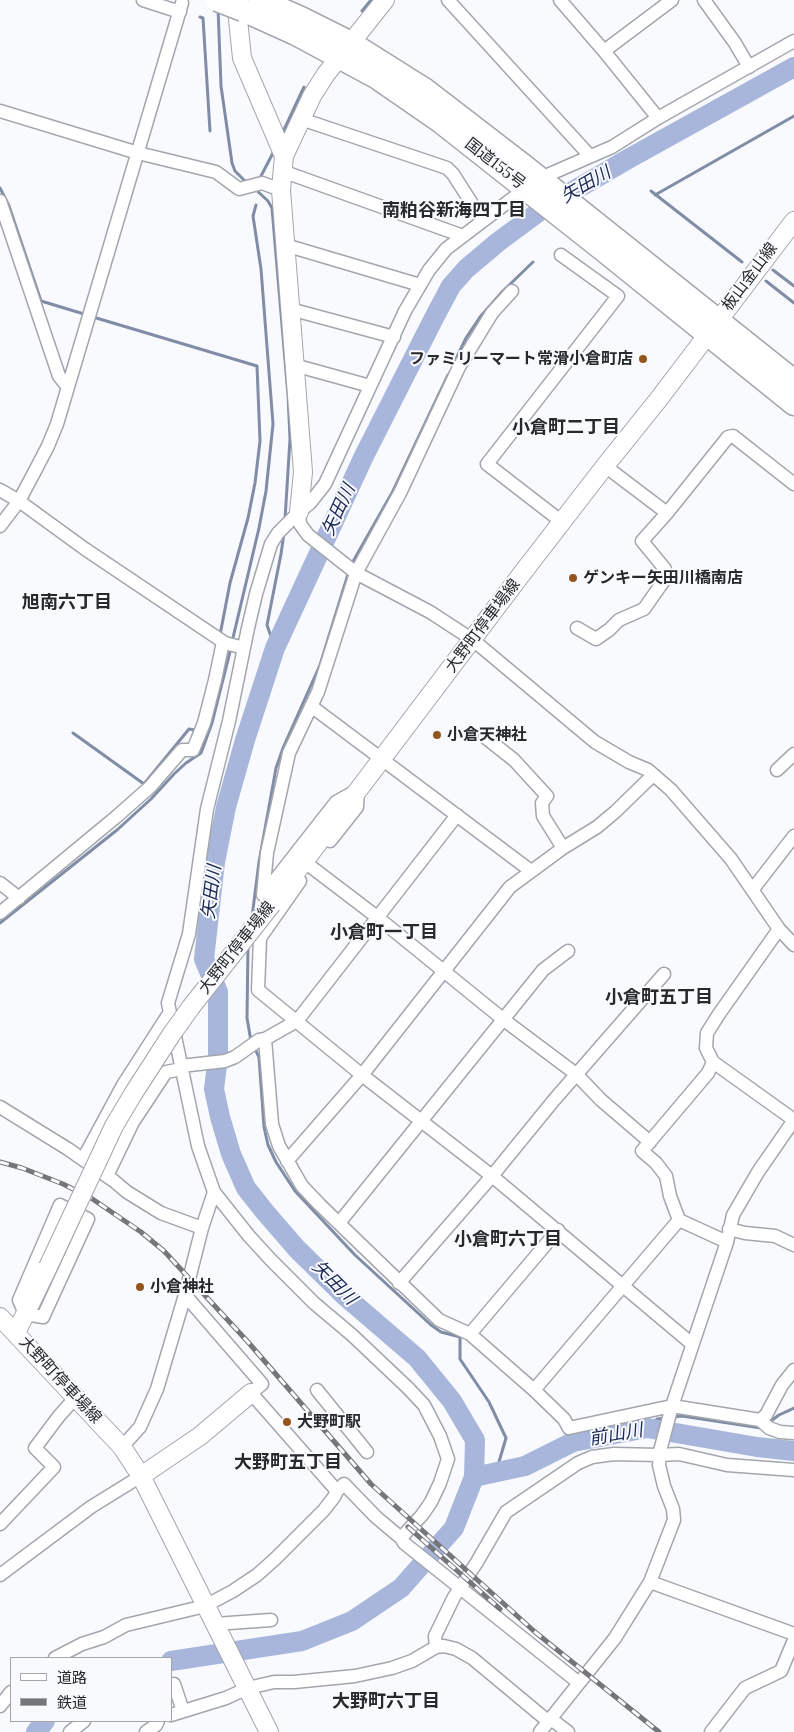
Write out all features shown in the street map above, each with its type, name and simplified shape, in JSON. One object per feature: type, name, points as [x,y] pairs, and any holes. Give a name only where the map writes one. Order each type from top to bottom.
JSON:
[{"type":"highway","name":"国道155号","points":[[218,0],[246,3],[296,34],[345,50],[376,77],[537,187],[713,327],[794,381]]},
{"type":"highway","name":"国道155号","points":[[713,327],[794,404]]},
{"type":"main road","points":[[299,512],[303,472],[281,190],[283,163],[312,96],[326,74],[385,0]]},
{"type":"main road","points":[[246,3],[242,58],[283,163]]},
{"type":"main road","name":"板山金山線","points":[[713,327],[794,221]]},
{"type":"main road","name":"大野町停車場線","points":[[269,1732],[141,1476],[122,1447],[16,1333],[114,1126],[167,1041],[381,758],[713,327]]},
{"type":"main road","points":[[0,1317],[16,1333]]},
{"type":"main road","points":[[141,1476],[200,1436],[251,1393]]},
{"type":"street","points":[[0,526],[19,501],[48,446],[57,424],[181,7],[142,0]]},
{"type":"street","points":[[448,0],[590,156]]},
{"type":"street","points":[[604,51],[672,0]]},
{"type":"street","points":[[704,0],[750,66]]},
{"type":"street","points":[[565,2],[658,118]]},
{"type":"street","points":[[401,1538],[431,1502],[448,1459],[436,1428],[424,1406],[408,1388],[352,1335],[314,1303],[270,1260],[214,1192],[198,1146],[184,1067],[168,1003],[189,934],[207,809],[229,721],[241,648],[271,544],[278,533],[310,503],[325,484],[370,386],[420,285],[446,249],[483,220],[537,187],[590,156],[612,147],[658,118],[794,41]]},
{"type":"street","points":[[0,111],[138,152],[216,172],[239,189],[262,183],[281,190]]},
{"type":"street","points":[[301,119],[447,168],[483,220]]},
{"type":"street","points":[[283,163],[463,236]]},
{"type":"street","points":[[0,201],[59,376],[67,386]]},
{"type":"street","points":[[285,244],[420,285]]},
{"type":"street","points":[[561,254],[618,296],[487,464],[562,522]]},
{"type":"street","points":[[358,790],[336,802],[263,895],[267,853],[289,753],[318,692],[355,572],[400,493],[459,367],[486,320],[512,291]]},
{"type":"street","points":[[290,309],[394,338]]},
{"type":"street","points":[[294,365],[370,386]]},
{"type":"street","points":[[577,628],[596,639],[610,630],[619,620],[644,609],[665,579],[665,569],[642,541],[728,437],[733,436],[794,484]]},
{"type":"street","points":[[605,466],[666,513]]},
{"type":"street","points":[[0,490],[19,501],[224,643],[241,648]]},
{"type":"street","points":[[299,512],[300,524],[308,535],[355,572],[430,612],[473,640],[595,742],[653,775],[671,790],[731,859],[779,930],[794,945]]},
{"type":"street","points":[[0,913],[150,787],[182,750],[193,750],[204,723],[224,643]]},
{"type":"street","points":[[311,706],[531,871]]},
{"type":"street","points":[[485,737],[514,760],[547,796],[542,803],[543,816],[563,848]]},
{"type":"street","points":[[777,770],[794,754]]},
{"type":"street","points":[[287,1161],[362,1075],[510,887],[563,848],[597,827],[653,775]]},
{"type":"street","points":[[358,790],[357,807],[310,866],[260,938],[258,990],[362,1075],[492,1176],[692,1344]]},
{"type":"street","points":[[107,1176],[134,1122],[166,1072],[184,1067],[225,1061],[235,1057],[259,1040],[265,1039],[297,1021],[457,815]]},
{"type":"street","points":[[753,889],[794,836]]},
{"type":"street","points":[[310,866],[444,970],[504,1020],[576,1074],[601,1100],[650,1142]]},
{"type":"street","points":[[0,883],[19,898]]},
{"type":"street","points":[[540,1732],[615,1638],[650,1582],[674,1520],[658,1466],[671,1409],[739,1202],[794,1120],[713,1062],[706,1048],[708,1033],[719,1014],[779,930]]},
{"type":"street","points":[[339,1223],[420,1120],[504,1020],[543,970],[568,951]]},
{"type":"street","points":[[399,1283],[492,1176],[576,1074],[664,974]]},
{"type":"street","points":[[83,1159],[123,1085],[170,1012]]},
{"type":"street","points":[[265,1039],[272,1124],[279,1146],[302,1186],[399,1283],[439,1320],[470,1334],[534,1390],[564,1419],[569,1428],[605,1419],[671,1409],[760,1420],[769,1428],[780,1432],[794,1432]]},
{"type":"street","points":[[713,1062],[708,1073],[642,1150],[656,1162],[666,1176],[670,1196],[679,1220],[727,1242]]},
{"type":"street","points":[[0,1107],[83,1159],[127,1192],[161,1213],[202,1228]]},
{"type":"street","points":[[122,1447],[140,1427],[157,1389],[185,1295],[202,1228],[214,1192]]},
{"type":"street","points":[[60,1205],[88,1219],[43,1317],[25,1314],[19,1300],[60,1205]]},
{"type":"street","points":[[534,1390],[679,1220]]},
{"type":"street","points":[[729,1229],[745,1233],[775,1236],[794,1244]]},
{"type":"street","points":[[470,1334],[558,1230]]},
{"type":"street","points":[[185,1295],[262,1384],[251,1393],[336,1491]]},
{"type":"street","points":[[760,1420],[766,1414],[782,1384],[794,1370]]},
{"type":"street","points":[[317,1390],[367,1452]]},
{"type":"street","points":[[3,1516],[54,1467],[35,1448],[76,1397]]},
{"type":"street","points":[[436,1647],[435,1636],[459,1587],[477,1562],[506,1512],[578,1464],[592,1457],[614,1454],[678,1454],[727,1465],[794,1470]]},
{"type":"street","points":[[0,1575],[91,1507],[141,1476]]},
{"type":"street","points":[[57,1657],[82,1644],[104,1637],[126,1625],[205,1606],[234,1591],[257,1575],[275,1559],[324,1510],[334,1497],[336,1491],[344,1484],[404,1543],[579,1683]]},
{"type":"street","points":[[650,1582],[794,1634]]},
{"type":"street","points":[[217,1627],[271,1620]]},
{"type":"street","points":[[712,1732],[745,1688],[781,1671],[794,1640]]},
{"type":"street","points":[[172,1685],[174,1684],[177,1713],[226,1698],[246,1685],[355,1676],[392,1668],[412,1661],[436,1647],[444,1646],[451,1647],[472,1658],[550,1721],[568,1732]]},
{"type":"street","points":[[0,1706],[10,1693]]},
{"type":"street","points":[[70,1732],[83,1722]]},
{"type":"street","points":[[146,1732],[158,1722]]},
{"type":"waterway","points":[[362,11],[371,0]]},
{"type":"waterway","points":[[218,8],[221,86],[232,163],[235,171],[247,183]]},
{"type":"waterway","points":[[200,17],[203,18],[210,131]]},
{"type":"waterway","name":"矢田川","points":[[172,1661],[302,1641],[352,1621],[401,1588],[454,1528],[474,1477],[475,1440],[452,1401],[417,1358],[346,1297],[297,1249],[265,1212],[246,1188],[231,1154],[220,1117],[214,1089],[218,1057],[218,992],[204,959],[215,862],[226,807],[245,740],[275,648],[364,456],[451,286],[466,269],[498,242],[544,208],[794,67]]},
{"type":"waterway","points":[[282,134],[304,87]]},
{"type":"waterway","points":[[655,195],[794,116]]},
{"type":"waterway","points":[[261,176],[274,151]]},
{"type":"waterway","points":[[0,188],[9,206],[41,301],[84,314]]},
{"type":"waterway","points":[[254,188],[268,201],[272,208],[290,439],[285,519]]},
{"type":"waterway","points":[[651,191],[742,262]]},
{"type":"waterway","points":[[232,642],[266,491],[273,424],[261,269],[253,216],[256,205]]},
{"type":"waterway","points":[[453,365],[466,338],[480,317],[502,292],[533,262]]},
{"type":"waterway","points":[[773,270],[794,286]]},
{"type":"waterway","points":[[766,281],[794,303]]},
{"type":"waterway","points":[[93,317],[257,366],[260,441],[255,483],[248,518],[230,583],[220,635]]},
{"type":"waterway","points":[[351,565],[393,491],[448,375]]},
{"type":"waterway","points":[[275,648],[267,625],[284,533]]},
{"type":"waterway","points":[[252,917],[259,862],[276,768],[320,665],[349,571]]},
{"type":"waterway","points":[[0,923],[117,830],[151,799],[174,774],[201,753],[212,723],[231,648]]},
{"type":"waterway","points":[[144,784],[189,729],[195,730],[194,732]]},
{"type":"waterway","points":[[73,733],[144,784]]},
{"type":"waterway","points":[[248,946],[247,1018],[251,1041]]},
{"type":"waterway","points":[[254,1047],[259,1057],[264,1127],[268,1145],[276,1162],[295,1191],[355,1255],[431,1325],[441,1332],[460,1337],[460,1359],[489,1402],[506,1438],[496,1472]]},
{"type":"waterway","points":[[768,1423],[794,1408]]},
{"type":"waterway","points":[[672,1417],[682,1416],[764,1427]]},
{"type":"waterway","points":[[647,1428],[657,1419],[665,1418]]},
{"type":"waterway","name":"前山川","points":[[474,1477],[525,1466],[573,1442],[647,1428],[757,1447],[794,1451]]},
{"type":"waterway","name":"矢田川","points":[[36,1732],[44,1722]]},
{"type":"railway","points":[[0,1162],[22,1168],[63,1184],[91,1198],[141,1232],[164,1251],[248,1342],[371,1484],[535,1632],[659,1732]]},
{"type":"railway","points":[[408,1527],[500,1609]]},
{"type":"place","name":"ファミリーマート常滑小倉町店","points":[[643,359]]},
{"type":"place","name":"ゲンキー矢田川橋南店","points":[[573,578]]},
{"type":"place","name":"小倉天神社","points":[[437,735]]},
{"type":"place","name":"小倉神社","points":[[140,1287]]},
{"type":"place","name":"大野町駅","points":[[287,1422]]},
{"type":"district","name":"南粕谷新海四丁目","points":[[454,211]]},
{"type":"district","name":"小倉町二丁目","points":[[566,428]]},
{"type":"district","name":"旭南六丁目","points":[[67,603]]},
{"type":"district","name":"小倉町一丁目","points":[[384,933]]},
{"type":"district","name":"小倉町五丁目","points":[[659,998]]},
{"type":"district","name":"小倉町六丁目","points":[[508,1240]]},
{"type":"district","name":"大野町五丁目","points":[[288,1463]]},
{"type":"district","name":"大野町六丁目","points":[[386,1702]]}]
